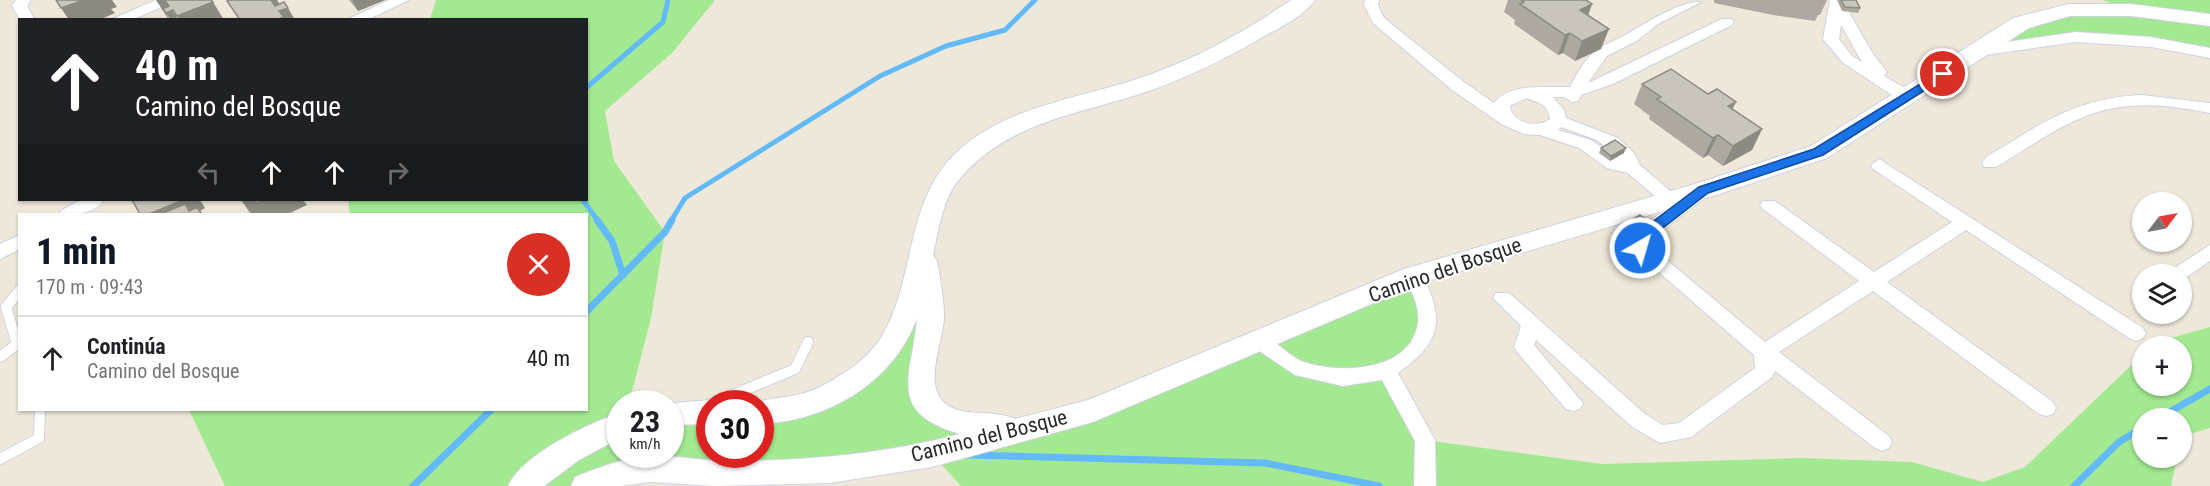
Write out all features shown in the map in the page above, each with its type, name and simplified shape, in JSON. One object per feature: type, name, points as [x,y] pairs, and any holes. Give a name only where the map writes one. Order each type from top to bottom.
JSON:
[{"type":"street","points":[[24,0],[19,6],[27,18]]},
{"type":"street","points":[[122,18],[170,0]]},
{"type":"street","points":[[358,18],[402,0]]},
{"type":"street","points":[[774,412],[784,412],[836,394],[867,370],[894,341],[931,213],[946,180],[995,135],[1028,118],[1119,94],[1172,74],[1276,21],[1305,0]]},
{"type":"street","points":[[1372,0],[1371,5],[1378,20],[1458,86],[1511,122],[1530,130],[1552,128],[1577,91],[1586,71],[1602,53],[1633,37],[1653,21],[1694,2]]},
{"type":"street","points":[[1837,4],[1831,39],[1847,59],[1898,90]]},
{"type":"street","points":[[1837,4],[1866,56],[1898,90]]},
{"type":"street","name":"Camino del Bosque","points":[[586,486],[620,473],[651,469],[727,474],[830,470],[932,454],[1093,410],[1413,276],[1704,190],[1819,152],[1898,90],[1979,51],[2021,23],[2069,10],[2131,10],[2210,20]]},
{"type":"street","points":[[1458,86],[1509,97],[1577,91],[1594,86],[1727,22]]},
{"type":"street","points":[[1979,51],[2076,37],[2151,42],[2210,53]]},
{"type":"street","points":[[1529,94],[1542,97],[1559,117],[1602,135],[1629,155],[1633,168]]},
{"type":"street","points":[[1509,97],[1503,104],[1503,113],[1511,122]]},
{"type":"street","points":[[1990,163],[2074,112],[2123,100],[2191,103],[2210,108]]},
{"type":"street","points":[[1541,130],[1585,144],[1613,164],[1633,168],[1669,199]]},
{"type":"street","points":[[1879,165],[2136,333]]},
{"type":"street","points":[[1704,190],[1644,235],[1640,248],[1764,352],[1882,442]]},
{"type":"street","points":[[70,213],[93,201]]},
{"type":"street","points":[[1769,205],[2046,408]]},
{"type":"street","points":[[1764,352],[1965,222]]},
{"type":"street","points":[[0,252],[18,242]]},
{"type":"street","points":[[922,249],[930,321],[921,377],[924,398],[936,413],[958,424],[1023,428]]},
{"type":"street","points":[[2192,265],[2210,252]]},
{"type":"street","points":[[1259,341],[1295,367],[1342,378],[1388,371],[1413,353],[1427,329],[1426,302],[1413,276]]},
{"type":"street","points":[[1502,298],[1638,420],[1660,434],[1684,431],[1765,371],[1764,352]]},
{"type":"street","points":[[1532,324],[1524,347],[1573,403]]},
{"type":"street","points":[[1388,371],[1425,440],[1425,486]]},
{"type":"street","points":[[524,486],[564,454],[606,430]]},
{"type":"lane","points":[[0,357],[18,348],[6,307],[18,292]]},
{"type":"lane","points":[[745,390],[795,369],[808,342]]},
{"type":"lane","points":[[0,459],[39,438],[39,411]]},
{"type":"green space","points":[[436,0],[715,0],[672,53],[605,111],[614,161],[665,232],[651,318],[632,390],[606,390],[606,468],[684,468],[684,413],[696,412],[696,468],[774,468],[774,407],[867,370],[914,278],[936,413],[1023,428],[1413,276],[1427,329],[1388,371],[1425,440],[1602,464],[1802,458],[1912,462],[1983,482],[2025,467],[2132,365],[2132,396],[2192,396],[2192,336],[2178,336],[2210,327],[2210,428],[2192,433],[2192,408],[2132,408],[2132,468],[2175,468],[2171,486],[961,486],[932,454],[586,486],[225,486],[189,411],[588,411],[588,213],[350,213],[348,201],[588,201],[588,18],[430,18]]},
{"type":"green space","points":[[2102,0],[2210,0],[2210,53],[2113,39],[1979,51],[2069,10],[2129,9]]},
{"type":"building","points":[[56,0],[84,0],[61,8]]},
{"type":"building","points":[[165,0],[211,0],[213,2],[177,16],[173,10],[166,13],[163,9],[169,6]]},
{"type":"building","points":[[271,0],[275,6],[284,2],[288,8],[279,11],[284,17],[281,18],[239,18],[227,1]]},
{"type":"building","points":[[1521,0],[1586,0],[1592,4],[1580,10],[1609,29],[1582,41],[1570,33],[1565,35],[1520,4],[1524,2]]},
{"type":"building","points":[[1841,0],[1856,0],[1860,8],[1845,7]]},
{"type":"building","points":[[1671,69],[1708,94],[1717,89],[1736,102],[1728,106],[1762,129],[1733,146],[1718,135],[1713,138],[1657,99],[1661,97],[1642,84]]},
{"type":"building","points":[[1615,140],[1626,148],[1611,156],[1601,148]]},
{"type":"building","points":[[133,201],[181,201],[151,213],[139,213]]},
{"type":"building","points":[[185,204],[189,211],[197,207],[201,213],[163,213]]},
{"type":"building","points":[[1640,215],[1654,225],[1641,232],[1628,222]]},
{"type":"waterway","points":[[588,86],[663,22],[668,0]]},
{"type":"waterway","points":[[671,221],[685,198],[880,76],[946,46],[1005,30],[1035,0]]},
{"type":"waterway","points":[[584,201],[598,221]]},
{"type":"waterway","points":[[597,220],[612,241],[623,275]]},
{"type":"waterway","points":[[623,275],[665,232],[672,220]]},
{"type":"waterway","points":[[588,310],[623,275]]},
{"type":"waterway","points":[[2177,408],[2210,389]]},
{"type":"waterway","points":[[413,486],[490,411]]},
{"type":"waterway","points":[[2074,486],[2119,442],[2132,434]]},
{"type":"waterway","points":[[968,455],[1265,463],[1379,486]]},
{"type":"route","points":[[1640,248],[1644,235],[1704,190],[1819,152],[1943,74]]}]
